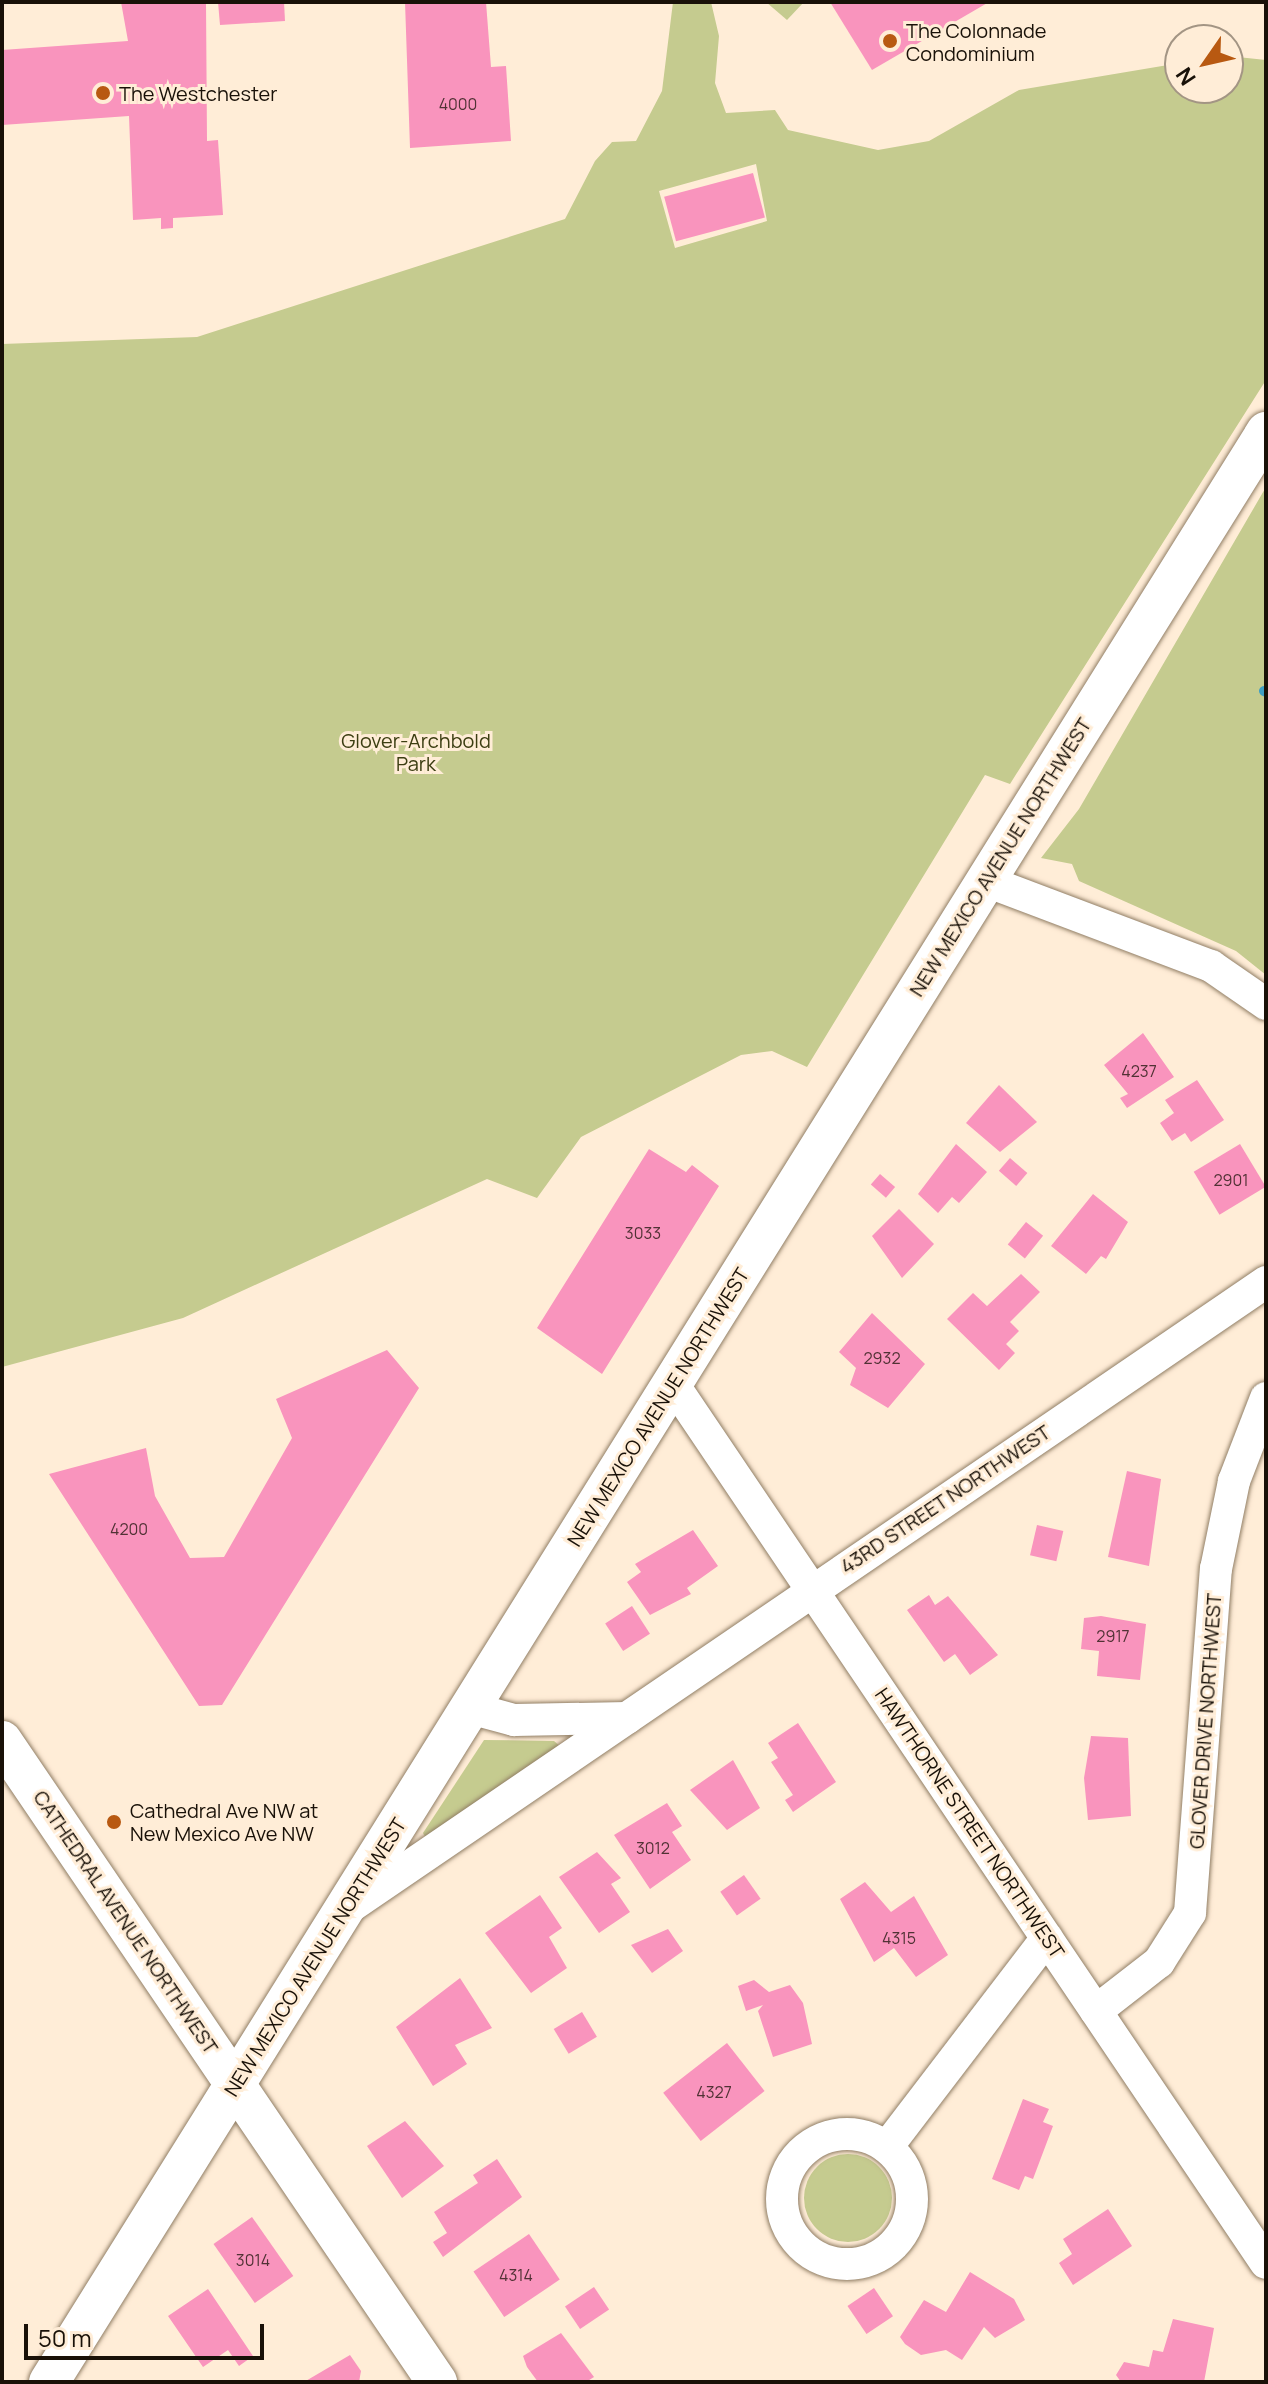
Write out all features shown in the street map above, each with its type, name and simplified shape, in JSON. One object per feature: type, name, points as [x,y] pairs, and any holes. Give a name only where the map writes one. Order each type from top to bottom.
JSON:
[{"type":"street","name":"NEW MEXICO AVENUE NORTHWEST","points":[[49,2382],[1266,432]]},
{"type":"street","points":[[986,881],[1211,966],[1266,1004]]},
{"type":"street","name":"43RD STREET NORTHWEST","points":[[344,1911],[1266,1282]]},
{"type":"street","name":"HAWTHORNE STREET NORTHWEST","points":[[673,1384],[1266,2263]]},
{"type":"street","name":"GLOVER DRIVE NORTHWEST","points":[[1096,2011],[1159,1962],[1194,1899],[1216,1569],[1234,1481],[1266,1398]]},
{"type":"street","points":[[470,1708],[514,1720],[627,1718]]},
{"type":"street","name":"CATHEDRAL AVENUE NORTHWEST","points":[[2,1741],[437,2382]]},
{"type":"street","points":[[887,2147],[1047,1938]]},
{"type":"street","points":[[834,2135],[867,2137],[887,2147],[910,2181],[912,2202],[898,2240],[883,2254],[843,2265],[803,2249],[782,2210],[790,2166],[804,2149],[834,2135]]},
{"type":"green space","name":"Glover-Archbold Park","points":[[673,2],[711,2],[719,36],[715,83],[726,113],[775,110],[788,130],[878,150],[929,141],[1019,90],[1164,66],[1164,104],[1244,104],[1244,58],[1266,60],[1266,380],[1010,784],[985,775],[807,1067],[772,1051],[741,1055],[581,1137],[537,1198],[487,1179],[183,1318],[2,1367],[2,344],[197,337],[565,219],[595,161],[612,142],[636,141],[662,91]],"holes":[[[756,164],[767,221],[675,248],[659,191]]]},
{"type":"green space","points":[[766,2],[804,2],[787,20]]},
{"type":"green space","points":[[1266,487],[1266,975],[1236,951],[1079,881],[1072,864],[1041,858],[1079,809]]},
{"type":"green space","points":[[484,1740],[554,1741],[561,1747],[428,1842],[423,1833]]},
{"type":"green space","points":[[848,2154],[873,2161],[885,2173],[892,2198],[885,2223],[873,2235],[848,2242],[823,2235],[811,2223],[804,2198],[811,2173],[823,2161]]},
{"type":"building","name":"The Westchester","points":[[121,2],[206,2],[207,141],[218,140],[223,215],[173,218],[173,228],[161,229],[161,218],[133,220],[129,116],[2,125],[2,50],[128,41]]},
{"type":"building","name":"The Westchester","points":[[218,2],[284,2],[285,21],[220,25]]},
{"type":"building","points":[[405,2],[486,2],[491,67],[506,66],[511,141],[410,148]]},
{"type":"building","name":"The Colonnade Condominium","points":[[830,2],[989,2],[872,70]]},
{"type":"building","points":[[753,173],[765,217],[676,241],[664,197]]},
{"type":"building","points":[[1143,1033],[1174,1077],[1127,1108],[1120,1098],[1128,1094],[1104,1065]]},
{"type":"building","points":[[1197,1080],[1224,1120],[1191,1142],[1185,1133],[1172,1141],[1160,1123],[1174,1113],[1165,1100]]},
{"type":"building","points":[[999,1085],[1037,1122],[1000,1152],[966,1123]]},
{"type":"building","points":[[956,1144],[987,1172],[959,1203],[952,1197],[938,1213],[918,1194]]},
{"type":"building","points":[[1240,1144],[1266,1187],[1219,1215],[1194,1172]]},
{"type":"building","points":[[649,1149],[686,1172],[692,1165],[719,1186],[602,1374],[537,1328]]},
{"type":"building","points":[[1010,1158],[1027,1173],[1016,1186],[999,1171]]},
{"type":"building","points":[[880,1174],[895,1187],[886,1198],[871,1185]]},
{"type":"building","points":[[1093,1194],[1128,1222],[1106,1259],[1101,1256],[1086,1274],[1051,1246]]},
{"type":"building","points":[[899,1209],[934,1244],[902,1278],[872,1236]]},
{"type":"building","points":[[1026,1222],[1043,1236],[1025,1258],[1008,1245]]},
{"type":"building","points":[[1021,1274],[1040,1292],[1010,1322],[1019,1331],[1006,1344],[1015,1353],[999,1370],[947,1319],[973,1293],[987,1306]]},
{"type":"building","points":[[872,1313],[925,1364],[888,1408],[850,1385],[856,1368],[839,1352]]},
{"type":"building","points":[[387,1350],[419,1388],[222,1705],[199,1706],[49,1474],[146,1448],[155,1496],[190,1558],[224,1557],[292,1438],[276,1399]]},
{"type":"building","points":[[1127,1471],[1161,1479],[1149,1566],[1108,1557]]},
{"type":"building","points":[[1037,1525],[1063,1531],[1056,1561],[1030,1555]]},
{"type":"building","points":[[693,1530],[718,1566],[687,1588],[691,1594],[650,1615],[627,1582],[641,1572],[635,1564]]},
{"type":"building","points":[[929,1595],[935,1605],[948,1596],[998,1655],[970,1675],[955,1654],[944,1662],[907,1610]]},
{"type":"building","points":[[632,1606],[650,1634],[623,1651],[605,1623]]},
{"type":"building","points":[[1101,1616],[1146,1624],[1140,1680],[1097,1676],[1099,1651],[1081,1649],[1084,1618]]},
{"type":"building","points":[[798,1723],[836,1782],[793,1812],[785,1800],[793,1795],[771,1762],[778,1758],[768,1743]]},
{"type":"building","points":[[1091,1736],[1128,1738],[1131,1816],[1088,1820],[1084,1778]]},
{"type":"building","points":[[733,1760],[760,1808],[727,1830],[690,1790]]},
{"type":"building","points":[[667,1803],[682,1826],[672,1832],[691,1860],[650,1889],[614,1835]]},
{"type":"building","points":[[597,1852],[621,1878],[611,1884],[630,1912],[599,1933],[559,1877]]},
{"type":"building","points":[[744,1875],[761,1899],[737,1915],[720,1892]]},
{"type":"building","points":[[865,1882],[891,1912],[914,1896],[948,1955],[916,1977],[894,1948],[874,1962],[840,1899]]},
{"type":"building","points":[[540,1895],[562,1928],[549,1937],[567,1968],[531,1993],[485,1933]]},
{"type":"building","points":[[668,1929],[683,1951],[652,1973],[631,1945]]},
{"type":"building","points":[[460,1978],[492,2028],[455,2045],[467,2064],[433,2086],[396,2027]]},
{"type":"building","points":[[754,1980],[769,1992],[790,1985],[803,2003],[812,2044],[773,2057],[758,2011],[763,2005],[746,2011],[738,1986]]},
{"type":"building","points":[[582,2012],[597,2037],[569,2054],[554,2029]]},
{"type":"building","points":[[727,2043],[765,2091],[701,2141],[663,2093]]},
{"type":"building","points":[[1023,2099],[1049,2109],[1043,2122],[1053,2126],[1033,2179],[1025,2176],[1019,2190],[992,2179]]},
{"type":"building","points":[[405,2121],[444,2166],[402,2198],[367,2146]]},
{"type":"building","points":[[497,2159],[522,2197],[443,2257],[433,2242],[447,2233],[434,2212],[478,2183],[473,2175]]},
{"type":"building","points":[[1108,2209],[1132,2246],[1073,2285],[1059,2263],[1072,2254],[1063,2239]]},
{"type":"building","points":[[252,2217],[293,2276],[255,2303],[213,2244]]},
{"type":"building","points":[[529,2234],[560,2280],[504,2317],[473,2271]]},
{"type":"building","points":[[970,2272],[1014,2299],[1025,2320],[995,2338],[984,2327],[962,2360],[946,2350],[921,2355],[905,2344],[900,2337],[924,2300],[946,2312]]},
{"type":"building","points":[[594,2287],[609,2309],[580,2329],[565,2307]]},
{"type":"building","points":[[874,2288],[893,2316],[866,2334],[847,2306]]},
{"type":"building","points":[[208,2289],[253,2356],[239,2366],[228,2350],[203,2367],[168,2316]]},
{"type":"building","points":[[1173,2319],[1214,2328],[1204,2382],[1121,2382],[1116,2375],[1124,2362],[1149,2367],[1153,2350],[1163,2352]]},
{"type":"building","points":[[561,2333],[594,2377],[586,2382],[538,2382],[527,2367],[523,2356]]},
{"type":"building","points":[[350,2355],[361,2371],[359,2382],[304,2382]]},
{"type":"place","name":"The Colonnade Condominium","points":[[890,41]]},
{"type":"place","name":"The Westchester","points":[[103,93]]},
{"type":"place","name":"Cathedral Ave NW at New Mexico Ave NW","points":[[114,1822]]}]
